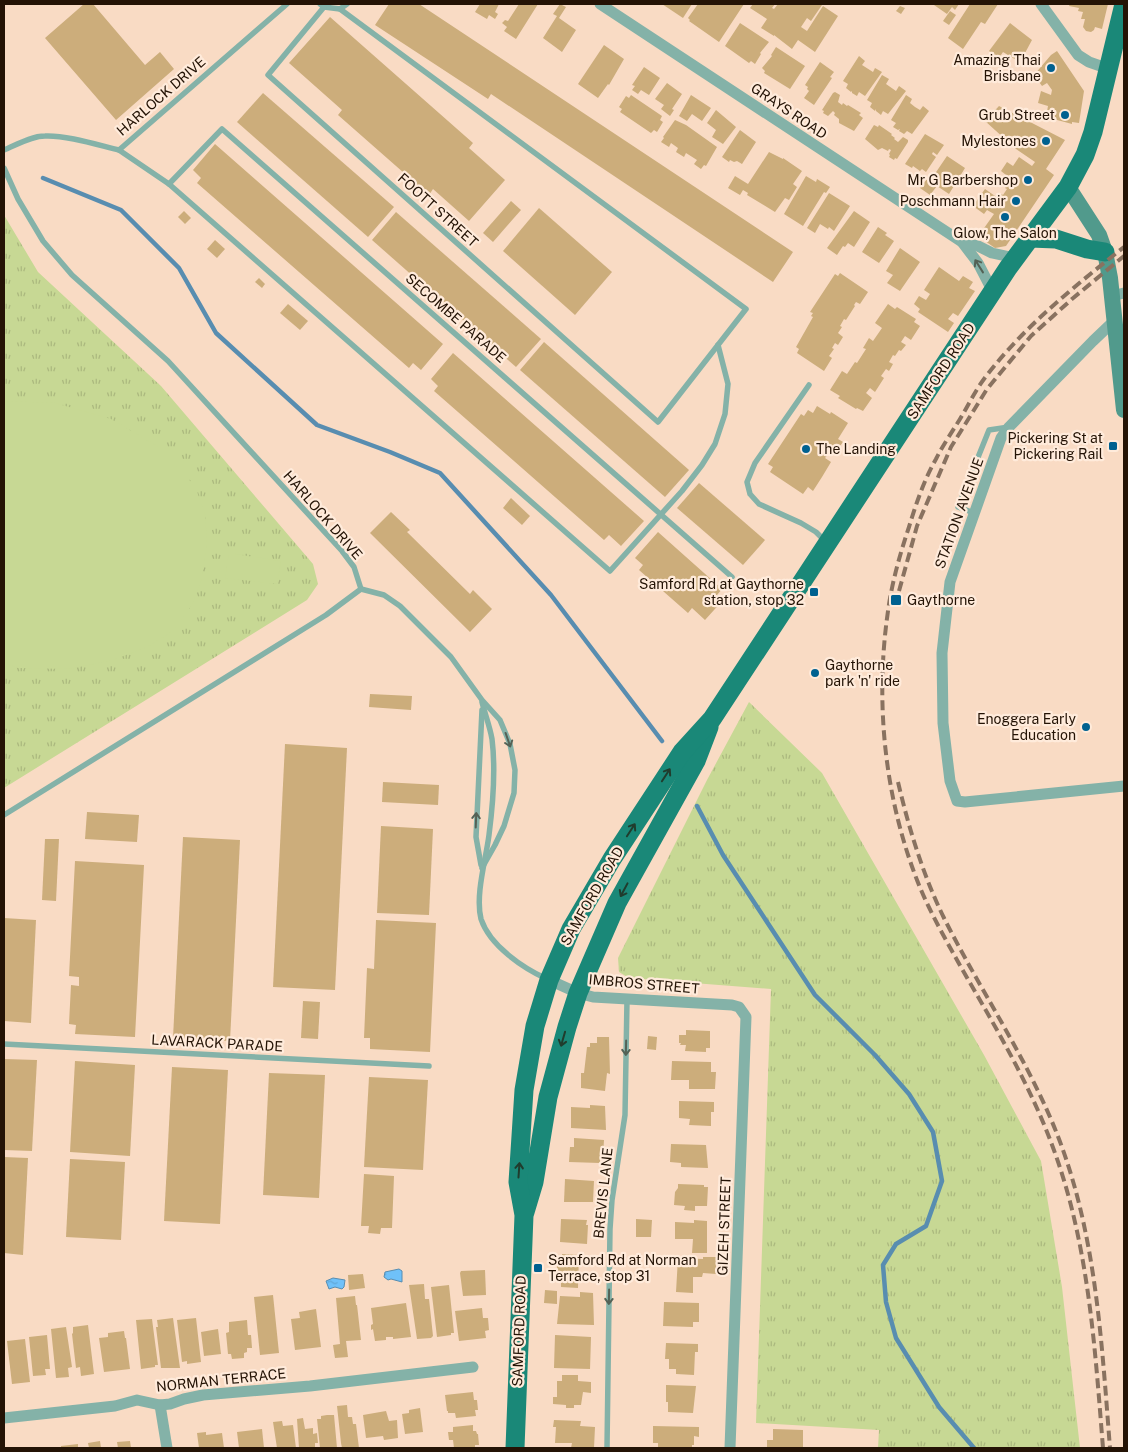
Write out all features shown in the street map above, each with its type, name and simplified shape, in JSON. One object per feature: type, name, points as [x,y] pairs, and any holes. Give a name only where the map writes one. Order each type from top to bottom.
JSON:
[{"type":"main road","name":"SAMFORD ROAD","points":[[516,1448],[524,1215],[518,1182],[524,1090],[535,1026],[549,980],[571,929],[612,858],[682,752],[712,719],[993,292],[1068,187],[1089,144],[1108,69],[1120,38],[1124,4]]},
{"type":"main road","points":[[1068,187],[1099,235],[1118,295],[1114,321],[1124,410]]},
{"type":"main road","points":[[1030,238],[1061,240],[1087,249],[1105,252]]},
{"type":"main road","name":"SAMFORD ROAD","points":[[524,1215],[534,1182],[550,1089],[578,993],[617,903],[696,761],[712,719]]},
{"type":"street","name":"GRAYS ROAD","points":[[600,4],[962,242],[978,246],[992,253],[1016,258]]},
{"type":"street","points":[[1041,4],[1078,55],[1108,69]]},
{"type":"street","name":"GRAYS ROAD","points":[[962,242],[978,263],[993,292]]},
{"type":"street","name":"STATION AVENUE","points":[[1114,321],[1009,427],[1001,438],[950,582],[942,653],[943,723],[950,781],[957,801],[966,802],[1124,786]]},
{"type":"street","name":"IMBROS STREET","points":[[549,980],[578,993],[593,997],[732,1005],[739,1007]]},
{"type":"street","name":"GIZEH STREET","points":[[730,1448],[746,1026],[746,1017],[739,1007]]},
{"type":"street","name":"NORMAN TERRACE","points":[[4,1418],[115,1406],[137,1400],[170,1404],[193,1396],[310,1386],[473,1366]]},
{"type":"street","points":[[160,1404],[167,1448]]},
{"type":"lane","name":"HARLOCK DRIVE","points":[[4,150],[25,141],[44,136],[58,137],[119,150],[287,4]]},
{"type":"lane","points":[[340,9],[347,4]]},
{"type":"lane","points":[[119,150],[169,184],[610,571],[662,515],[702,465],[715,444],[725,414],[728,384],[718,345],[746,309],[340,9],[322,5]]},
{"type":"lane","name":"FOOTT STREET","points":[[322,5],[268,75],[658,422],[718,345]]},
{"type":"lane","name":"SECOMBE PARADE","points":[[169,184],[222,129],[732,576]]},
{"type":"lane","name":"HARLOCK DRIVE","points":[[4,168],[18,199],[43,241],[72,274],[168,360],[249,452],[342,551],[354,567],[361,589]]},
{"type":"lane","points":[[809,385],[755,463],[747,482],[750,494],[759,504],[801,523],[816,532],[827,542]]},
{"type":"lane","points":[[974,513],[958,507],[989,430],[1009,427]]},
{"type":"lane","points":[[4,815],[326,616],[361,589],[384,595],[400,606],[451,657],[482,700],[500,720],[510,744],[515,770],[512,803],[495,845],[482,868]]},
{"type":"lane","points":[[482,700],[492,739],[494,774],[489,838],[482,868],[480,914],[487,931],[515,961],[549,980]]},
{"type":"lane","points":[[482,700],[476,838],[482,868]]},
{"type":"lane","name":"BREVIS LANE","points":[[607,1448],[610,1229],[612,1200],[625,1115],[627,1000]]},
{"type":"lane","name":"LAVARACK PARADE","points":[[4,1044],[429,1066]]},
{"type":"green space","points":[[4,215],[38,272],[161,386],[313,564],[318,584],[307,600],[4,788]]},
{"type":"green space","points":[[4,401],[55,403],[111,419],[157,446],[195,486],[205,514],[207,542],[201,581],[192,605],[173,631],[147,647],[113,660],[69,669],[18,668],[4,663]]},
{"type":"green space","points":[[229,553],[281,561],[277,584],[225,578]]},
{"type":"green space","points":[[749,702],[822,773],[984,1055],[1041,1161],[1062,1287],[1080,1448],[878,1448],[879,1430],[756,1423],[771,989],[629,978],[619,972],[618,958],[707,780]]},
{"type":"water","points":[[399,1269],[402,1271],[402,1282],[388,1280],[384,1277],[385,1272]]},
{"type":"water","points":[[333,1278],[345,1280],[342,1289],[335,1287],[329,1289],[326,1281]]},
{"type":"building","points":[[84,4],[93,4],[145,65],[160,52],[174,69],[116,120],[45,38]]},
{"type":"building","points":[[389,4],[419,4],[793,252],[773,282],[491,94],[488,99],[375,25]]},
{"type":"building","points":[[480,4],[499,4],[495,12],[498,14],[495,19],[489,15],[487,19],[475,12]]},
{"type":"building","points":[[519,4],[538,4],[516,39],[504,31],[507,27],[502,23],[505,20],[508,21]]},
{"type":"building","points":[[560,4],[566,7],[559,18],[576,30],[562,52],[543,38],[557,16],[553,14]]},
{"type":"building","points":[[662,4],[692,4],[683,18]]},
{"type":"building","points":[[698,4],[744,4],[719,42],[689,21],[688,18]]},
{"type":"building","points":[[753,4],[775,4],[772,8],[774,9],[778,4],[821,4],[811,21],[807,18],[801,27],[807,31],[823,6],[838,16],[815,52],[798,40],[792,49],[761,28],[767,19],[750,8]]},
{"type":"building","points":[[935,4],[959,4],[955,10],[952,7],[947,14]]},
{"type":"building","points":[[970,4],[998,4],[985,24],[981,22],[963,49],[948,38]]},
{"type":"building","points":[[1070,4],[1108,4],[1102,29],[1095,27],[1091,32],[1086,31],[1083,27],[1085,19],[1081,19],[1083,12],[1078,11],[1079,8],[1069,6]]},
{"type":"building","points":[[900,6],[905,8],[901,14],[896,11]]},
{"type":"building","points":[[950,11],[956,15],[949,25],[943,21]]},
{"type":"building","points":[[330,17],[473,143],[469,148],[505,180],[469,221],[433,189],[429,195],[338,115],[342,110],[289,63]]},
{"type":"building","points":[[740,23],[769,42],[760,53],[755,64],[751,61],[749,63],[725,46]]},
{"type":"building","points":[[1010,23],[1032,40],[1018,61],[1003,52],[999,58],[989,51]]},
{"type":"building","points":[[604,45],[624,59],[609,85],[598,98],[578,84]]},
{"type":"building","points":[[776,47],[805,66],[790,89],[764,73],[765,71],[762,68],[772,56]]},
{"type":"building","points":[[1057,51],[1084,91],[1079,123],[1072,122],[1072,124],[1046,117],[1048,106],[1038,103],[1041,91],[1051,95],[1052,90],[1047,83],[1042,86],[1034,75],[1051,55]]},
{"type":"building","points":[[859,56],[865,61],[862,65],[873,72],[875,68],[882,72],[865,96],[859,92],[857,96],[852,93],[852,91],[846,88],[848,84],[843,81]]},
{"type":"building","points":[[820,62],[834,72],[814,105],[804,98],[809,91],[805,85]]},
{"type":"building","points":[[644,67],[660,78],[649,95],[641,90],[638,94],[632,90],[635,86],[632,85]]},
{"type":"building","points":[[882,75],[889,79],[886,84],[896,91],[899,86],[906,91],[888,114],[883,111],[881,115],[876,109],[875,111],[870,107],[872,103],[867,100]]},
{"type":"building","points":[[667,83],[682,94],[672,109],[674,110],[670,116],[661,109],[664,105],[655,99]]},
{"type":"building","points":[[835,92],[840,95],[838,102],[842,105],[843,103],[848,105],[861,113],[859,115],[863,118],[854,131],[839,123],[839,119],[834,115],[833,111],[828,116],[823,113],[824,111],[822,110]]},
{"type":"building","points":[[263,93],[394,207],[368,237],[237,122]]},
{"type":"building","points":[[631,95],[662,116],[660,120],[663,122],[657,132],[654,130],[651,133],[620,112],[622,109],[619,107],[626,96],[629,98]]},
{"type":"building","points":[[691,95],[711,108],[702,121],[692,114],[687,121],[679,116]]},
{"type":"building","points":[[906,95],[912,99],[910,103],[915,107],[920,110],[923,106],[929,111],[912,134],[907,131],[904,134],[899,131],[900,129],[898,130],[893,127],[896,123],[891,120]]},
{"type":"building","points":[[999,106],[1065,140],[1046,169],[1054,175],[1006,246],[995,248],[985,241],[989,235],[982,231],[994,214],[987,210],[984,214],[973,206],[985,189],[995,196],[1000,193],[1003,195],[1010,180],[1001,171],[1007,162],[1013,166],[1019,157],[1032,166],[1035,162],[1016,149],[985,121]]},
{"type":"building","points":[[716,110],[736,127],[723,144],[712,137],[716,130],[707,123]]},
{"type":"building","points":[[675,120],[686,125],[717,147],[706,166],[704,165],[701,169],[694,164],[697,160],[686,153],[684,157],[676,152],[678,148],[671,143],[669,147],[661,142]]},
{"type":"building","points":[[874,125],[878,127],[879,125],[892,134],[898,142],[903,137],[908,140],[897,159],[895,158],[894,160],[889,157],[891,150],[889,149],[888,151],[882,148],[878,150],[865,139]]},
{"type":"building","points":[[740,130],[756,142],[742,164],[737,161],[730,160],[729,162],[722,157]]},
{"type":"building","points":[[925,134],[944,145],[937,155],[933,152],[932,154],[936,157],[926,172],[905,164]]},
{"type":"building","points":[[215,144],[443,344],[421,370],[413,363],[409,368],[197,183],[201,178],[193,170]]},
{"type":"building","points":[[769,152],[783,158],[802,171],[793,184],[797,187],[789,200],[785,198],[775,212],[747,195],[748,193],[743,190],[740,195],[728,188],[735,176],[748,184]]},
{"type":"building","points":[[947,156],[965,168],[949,194],[937,186],[930,195],[920,188],[927,179],[930,181]]},
{"type":"building","points":[[806,176],[816,182],[817,179],[830,187],[826,193],[824,192],[803,226],[784,214]]},
{"type":"building","points":[[829,193],[850,206],[834,231],[820,224],[815,233],[807,228]]},
{"type":"building","points":[[511,201],[521,210],[493,242],[483,233]]},
{"type":"building","points":[[539,208],[612,272],[575,315],[503,251]]},
{"type":"building","points":[[184,211],[191,218],[185,224],[178,217]]},
{"type":"building","points":[[854,211],[870,222],[854,247],[848,243],[845,247],[843,246],[837,255],[827,248]]},
{"type":"building","points":[[396,212],[541,339],[516,367],[372,240]]},
{"type":"building","points":[[878,227],[894,241],[879,263],[862,252]]},
{"type":"building","points":[[215,240],[225,249],[217,258],[207,249]]},
{"type":"building","points":[[900,248],[920,262],[900,291],[887,283],[893,275],[886,271]]},
{"type":"building","points":[[939,267],[959,281],[963,276],[973,282],[969,288],[975,291],[958,316],[953,313],[948,319],[954,323],[948,332],[918,312],[920,309],[914,304],[919,296],[926,300],[930,294],[924,290]]},
{"type":"building","points":[[840,273],[868,292],[860,304],[856,302],[846,320],[844,319],[840,326],[842,327],[838,333],[843,337],[838,345],[835,343],[832,348],[834,349],[829,356],[832,358],[824,371],[797,353],[799,349],[796,347],[813,317],[811,316],[813,313],[810,312],[835,274],[838,276]]},
{"type":"building","points":[[259,278],[265,284],[262,288],[255,282]]},
{"type":"building","points":[[288,304],[308,321],[300,330],[280,313]]},
{"type":"building","name":"The Landing","points":[[888,304],[895,309],[897,307],[916,319],[914,322],[920,326],[911,340],[905,336],[901,342],[906,345],[895,356],[893,355],[889,362],[893,364],[889,371],[886,369],[881,376],[884,378],[875,392],[870,388],[866,393],[872,398],[863,411],[838,398],[840,396],[830,390],[842,371],[847,374],[855,362],[857,363],[866,349],[863,348],[869,338],[873,341],[882,328],[875,323]]},
{"type":"building","points":[[544,342],[689,470],[665,497],[520,370]]},
{"type":"building","points":[[453,353],[644,521],[621,546],[609,535],[604,540],[434,391],[438,386],[431,379]]},
{"type":"building","name":"The Landing","points":[[817,406],[848,423],[838,439],[843,442],[837,450],[834,448],[825,458],[831,462],[822,477],[813,491],[808,487],[803,494],[770,472],[773,467],[768,464],[801,414],[804,416],[808,410],[813,413]]},
{"type":"building","points":[[699,483],[765,540],[743,565],[677,508]]},
{"type":"building","points":[[511,498],[530,516],[522,525],[503,508]]},
{"type":"building","points":[[391,512],[410,530],[407,532],[470,594],[473,590],[492,609],[470,632],[370,533]]},
{"type":"building","points":[[658,532],[722,589],[717,595],[723,600],[705,620],[692,608],[688,613],[639,570],[643,565],[635,558]]},
{"type":"building","points":[[370,694],[412,696],[411,710],[369,707]]},
{"type":"building","points":[[285,744],[347,748],[335,990],[273,987]]},
{"type":"building","points":[[383,782],[439,785],[438,805],[382,802]]},
{"type":"building","points":[[87,812],[139,815],[137,842],[85,839]]},
{"type":"building","points":[[381,826],[433,829],[429,915],[377,913]]},
{"type":"building","points":[[183,837],[240,840],[230,1041],[173,1038]]},
{"type":"building","points":[[45,839],[59,839],[56,901],[42,900]]},
{"type":"building","points":[[75,861],[144,865],[135,1037],[75,1034],[76,1025],[69,1024],[71,985],[79,986],[79,977],[69,976]]},
{"type":"building","points":[[4,918],[36,920],[31,1023],[4,1021]]},
{"type":"building","points":[[376,920],[436,923],[430,1052],[370,1049],[370,1038],[364,1038],[367,968],[374,969]]},
{"type":"building","points":[[303,1001],[320,1002],[318,1039],[301,1038]]},
{"type":"building","points":[[686,1030],[710,1031],[710,1048],[706,1048],[706,1052],[685,1051],[686,1045],[680,1045],[679,1035],[686,1035]]},
{"type":"building","points":[[648,1036],[657,1037],[656,1050],[647,1049]]},
{"type":"building","points":[[597,1037],[609,1037],[610,1074],[607,1073],[605,1091],[581,1088],[581,1073],[584,1073],[587,1047],[590,1047],[590,1043],[597,1043]]},
{"type":"building","points":[[4,1059],[37,1060],[32,1151],[4,1150]]},
{"type":"building","points":[[75,1061],[135,1065],[130,1156],[70,1152]]},
{"type":"building","points":[[672,1061],[711,1062],[711,1072],[716,1072],[715,1089],[689,1089],[689,1080],[671,1080]]},
{"type":"building","points":[[172,1067],[228,1070],[220,1224],[164,1221]]},
{"type":"building","points":[[269,1073],[325,1075],[319,1198],[263,1195]]},
{"type":"building","points":[[369,1077],[428,1080],[423,1170],[364,1167]]},
{"type":"building","points":[[679,1101],[714,1102],[714,1112],[711,1112],[711,1126],[689,1125],[690,1119],[679,1118]]},
{"type":"building","points":[[590,1105],[605,1106],[606,1130],[571,1128],[571,1107],[590,1108]]},
{"type":"building","points":[[574,1138],[604,1140],[603,1155],[600,1155],[600,1163],[569,1162],[570,1147],[574,1147]]},
{"type":"building","points":[[671,1144],[706,1145],[708,1168],[681,1167],[681,1163],[670,1162]]},
{"type":"building","points":[[4,1157],[28,1158],[23,1255],[4,1253]]},
{"type":"building","points":[[70,1159],[125,1162],[121,1240],[66,1237]]},
{"type":"building","points":[[364,1174],[394,1176],[392,1228],[381,1228],[380,1234],[368,1233],[369,1226],[361,1226]]},
{"type":"building","points":[[565,1179],[594,1181],[593,1202],[564,1202]]},
{"type":"building","points":[[678,1184],[704,1185],[704,1187],[708,1187],[707,1206],[695,1206],[695,1211],[684,1210],[685,1206],[674,1205]]},
{"type":"building","points":[[561,1219],[587,1220],[587,1244],[560,1242]]},
{"type":"building","points":[[636,1219],[652,1220],[651,1237],[636,1237]]},
{"type":"building","points":[[694,1220],[707,1221],[707,1253],[692,1253],[693,1239],[675,1239],[675,1222],[694,1223]]},
{"type":"building","points":[[562,1254],[579,1255],[578,1288],[561,1287],[561,1278],[557,1278],[557,1262],[562,1262]]},
{"type":"building","points":[[703,1257],[716,1257],[716,1274],[703,1273],[702,1277],[693,1277],[693,1293],[676,1292],[678,1258],[703,1259]]},
{"type":"building","points":[[485,1270],[486,1295],[463,1296],[461,1271]]},
{"type":"building","points":[[363,1274],[365,1288],[349,1290],[348,1275]]},
{"type":"building","points":[[424,1284],[425,1299],[429,1299],[433,1336],[431,1338],[417,1339],[409,1285]]},
{"type":"building","points":[[449,1285],[454,1333],[437,1337],[431,1287]]},
{"type":"building","points":[[545,1290],[557,1291],[557,1304],[544,1303]]},
{"type":"building","points":[[580,1292],[593,1293],[594,1325],[557,1324],[560,1296],[580,1297]]},
{"type":"building","points":[[273,1295],[279,1353],[260,1355],[254,1297]]},
{"type":"building","points":[[355,1296],[361,1340],[346,1341],[348,1357],[335,1358],[333,1345],[340,1344],[336,1298]]},
{"type":"building","points":[[664,1302],[699,1303],[699,1322],[693,1322],[693,1327],[663,1326]]},
{"type":"building","points":[[406,1303],[411,1337],[393,1339],[393,1337],[386,1337],[386,1340],[375,1341],[373,1329],[371,1330],[371,1325],[373,1324],[371,1308]]},
{"type":"building","points":[[482,1308],[483,1318],[488,1318],[489,1330],[485,1331],[486,1338],[459,1341],[455,1311]]},
{"type":"building","points":[[316,1309],[321,1347],[295,1350],[291,1319],[300,1318],[299,1312]]},
{"type":"building","points":[[173,1318],[180,1368],[161,1368],[156,1327],[158,1327],[157,1320]]},
{"type":"building","points":[[196,1318],[201,1362],[187,1364],[187,1361],[182,1362],[177,1320]]},
{"type":"building","points":[[152,1319],[158,1365],[141,1369],[136,1320]]},
{"type":"building","points":[[247,1320],[248,1335],[251,1335],[252,1348],[247,1348],[244,1358],[232,1359],[231,1354],[228,1354],[226,1333],[229,1332],[229,1322]]},
{"type":"building","points":[[88,1325],[94,1374],[81,1376],[80,1367],[76,1368],[72,1334],[73,1327]]},
{"type":"building","points":[[66,1327],[72,1367],[68,1368],[69,1377],[56,1378],[51,1329]]},
{"type":"building","points":[[218,1329],[221,1354],[204,1356],[201,1332]]},
{"type":"building","points":[[124,1331],[130,1369],[104,1372],[99,1338],[108,1337],[108,1333]]},
{"type":"building","points":[[47,1335],[50,1369],[45,1369],[46,1375],[33,1376],[29,1337]]},
{"type":"building","points":[[555,1335],[591,1337],[590,1369],[554,1368]]},
{"type":"building","points":[[25,1339],[30,1382],[12,1384],[7,1341]]},
{"type":"building","points":[[666,1343],[698,1344],[698,1352],[695,1352],[694,1375],[676,1374],[676,1369],[669,1369],[669,1359],[665,1359]]},
{"type":"building","points":[[562,1375],[578,1375],[578,1381],[591,1382],[591,1393],[583,1392],[581,1405],[574,1405],[574,1408],[566,1408],[566,1405],[553,1404],[553,1397],[557,1397],[557,1381],[562,1381]]},
{"type":"building","points":[[666,1385],[696,1386],[693,1413],[668,1412]]},
{"type":"building","points":[[473,1392],[474,1400],[477,1400],[478,1410],[475,1410],[476,1416],[456,1418],[455,1413],[448,1413],[445,1395]]},
{"type":"building","points":[[347,1405],[348,1417],[352,1417],[353,1424],[356,1424],[359,1448],[342,1448],[337,1406]]},
{"type":"building","points":[[420,1408],[423,1432],[405,1434],[402,1414],[409,1413],[409,1410]]},
{"type":"building","points":[[386,1411],[389,1421],[397,1420],[398,1438],[384,1440],[383,1436],[366,1438],[363,1415]]},
{"type":"building","points":[[327,1415],[334,1415],[337,1448],[320,1448],[317,1419]]},
{"type":"building","points":[[303,1418],[305,1429],[313,1428],[313,1434],[317,1433],[318,1443],[315,1443],[315,1448],[299,1448],[297,1419]]},
{"type":"building","points":[[554,1420],[581,1421],[580,1426],[595,1427],[594,1448],[571,1448],[572,1443],[555,1443],[556,1427],[553,1427]]},
{"type":"building","points":[[282,1421],[283,1426],[293,1425],[296,1448],[277,1448],[273,1422]]},
{"type":"building","points":[[473,1425],[473,1431],[476,1431],[478,1434],[479,1445],[475,1445],[475,1448],[454,1448],[453,1440],[449,1440],[448,1432],[453,1432],[453,1427]]},
{"type":"building","points":[[653,1426],[699,1427],[699,1437],[694,1436],[692,1448],[658,1448],[658,1443],[653,1443]]},
{"type":"building","points":[[262,1429],[264,1448],[239,1448],[237,1432]]},
{"type":"building","points":[[773,1429],[803,1430],[803,1448],[767,1448],[767,1440],[773,1440]]},
{"type":"building","points":[[206,1432],[206,1435],[222,1433],[224,1448],[199,1448],[197,1433]]},
{"type":"building","points":[[100,1441],[101,1448],[89,1448],[88,1443]]},
{"type":"building","points":[[130,1441],[131,1448],[118,1448],[117,1442]]},
{"type":"building","points":[[78,1444],[78,1448],[61,1448],[61,1446]]},
{"type":"waterway","points":[[43,178],[121,210],[179,268],[216,333],[317,425],[440,473],[551,595],[662,741]]},
{"type":"waterway","points":[[697,806],[723,855],[815,995],[875,1055],[909,1094],[933,1132],[942,1181],[926,1226],[896,1244],[883,1265],[886,1302],[896,1338],[939,1407],[974,1448]]},
{"type":"railway","points":[[1103,1448],[1089,1299],[1076,1225],[1066,1189],[1055,1153],[1036,1105],[938,925],[917,880],[906,848],[890,781],[885,747],[882,679],[888,611],[897,568],[921,492],[942,449],[981,384],[1015,342],[1050,308],[1124,247]]},
{"type":"railway","points":[[899,591],[917,526],[951,447],[987,389],[1031,336],[1124,256]]},
{"type":"railway","points":[[898,782],[917,852],[936,902],[1038,1090],[1063,1150],[1084,1223],[1091,1260],[1101,1335],[1110,1448]]},
{"type":"place","name":"Amazing Thai Brisbane","points":[[1051,68]]},
{"type":"place","name":"Grub Street","points":[[1065,115]]},
{"type":"place","name":"Mylestones","points":[[1046,141]]},
{"type":"place","name":"Mr G Barbershop","points":[[1028,180]]},
{"type":"place","name":"Poschmann Hair","points":[[1016,201]]},
{"type":"place","name":"Glow, The Salon","points":[[1005,217]]},
{"type":"place","name":"Pickering St at Pickering Rail","points":[[1113,446]]},
{"type":"place","name":"The Landing","points":[[806,449]]},
{"type":"place","name":"Samford Rd at Gaythorne station, stop 32","points":[[814,592]]},
{"type":"place","name":"Gaythorne","points":[[896,600]]},
{"type":"place","name":"Gaythorne park 'n' ride","points":[[815,673]]},
{"type":"place","name":"Enoggera Early Education","points":[[1086,727]]},
{"type":"place","name":"Samford Rd at Norman Terrace, stop 31","points":[[538,1268]]}]
